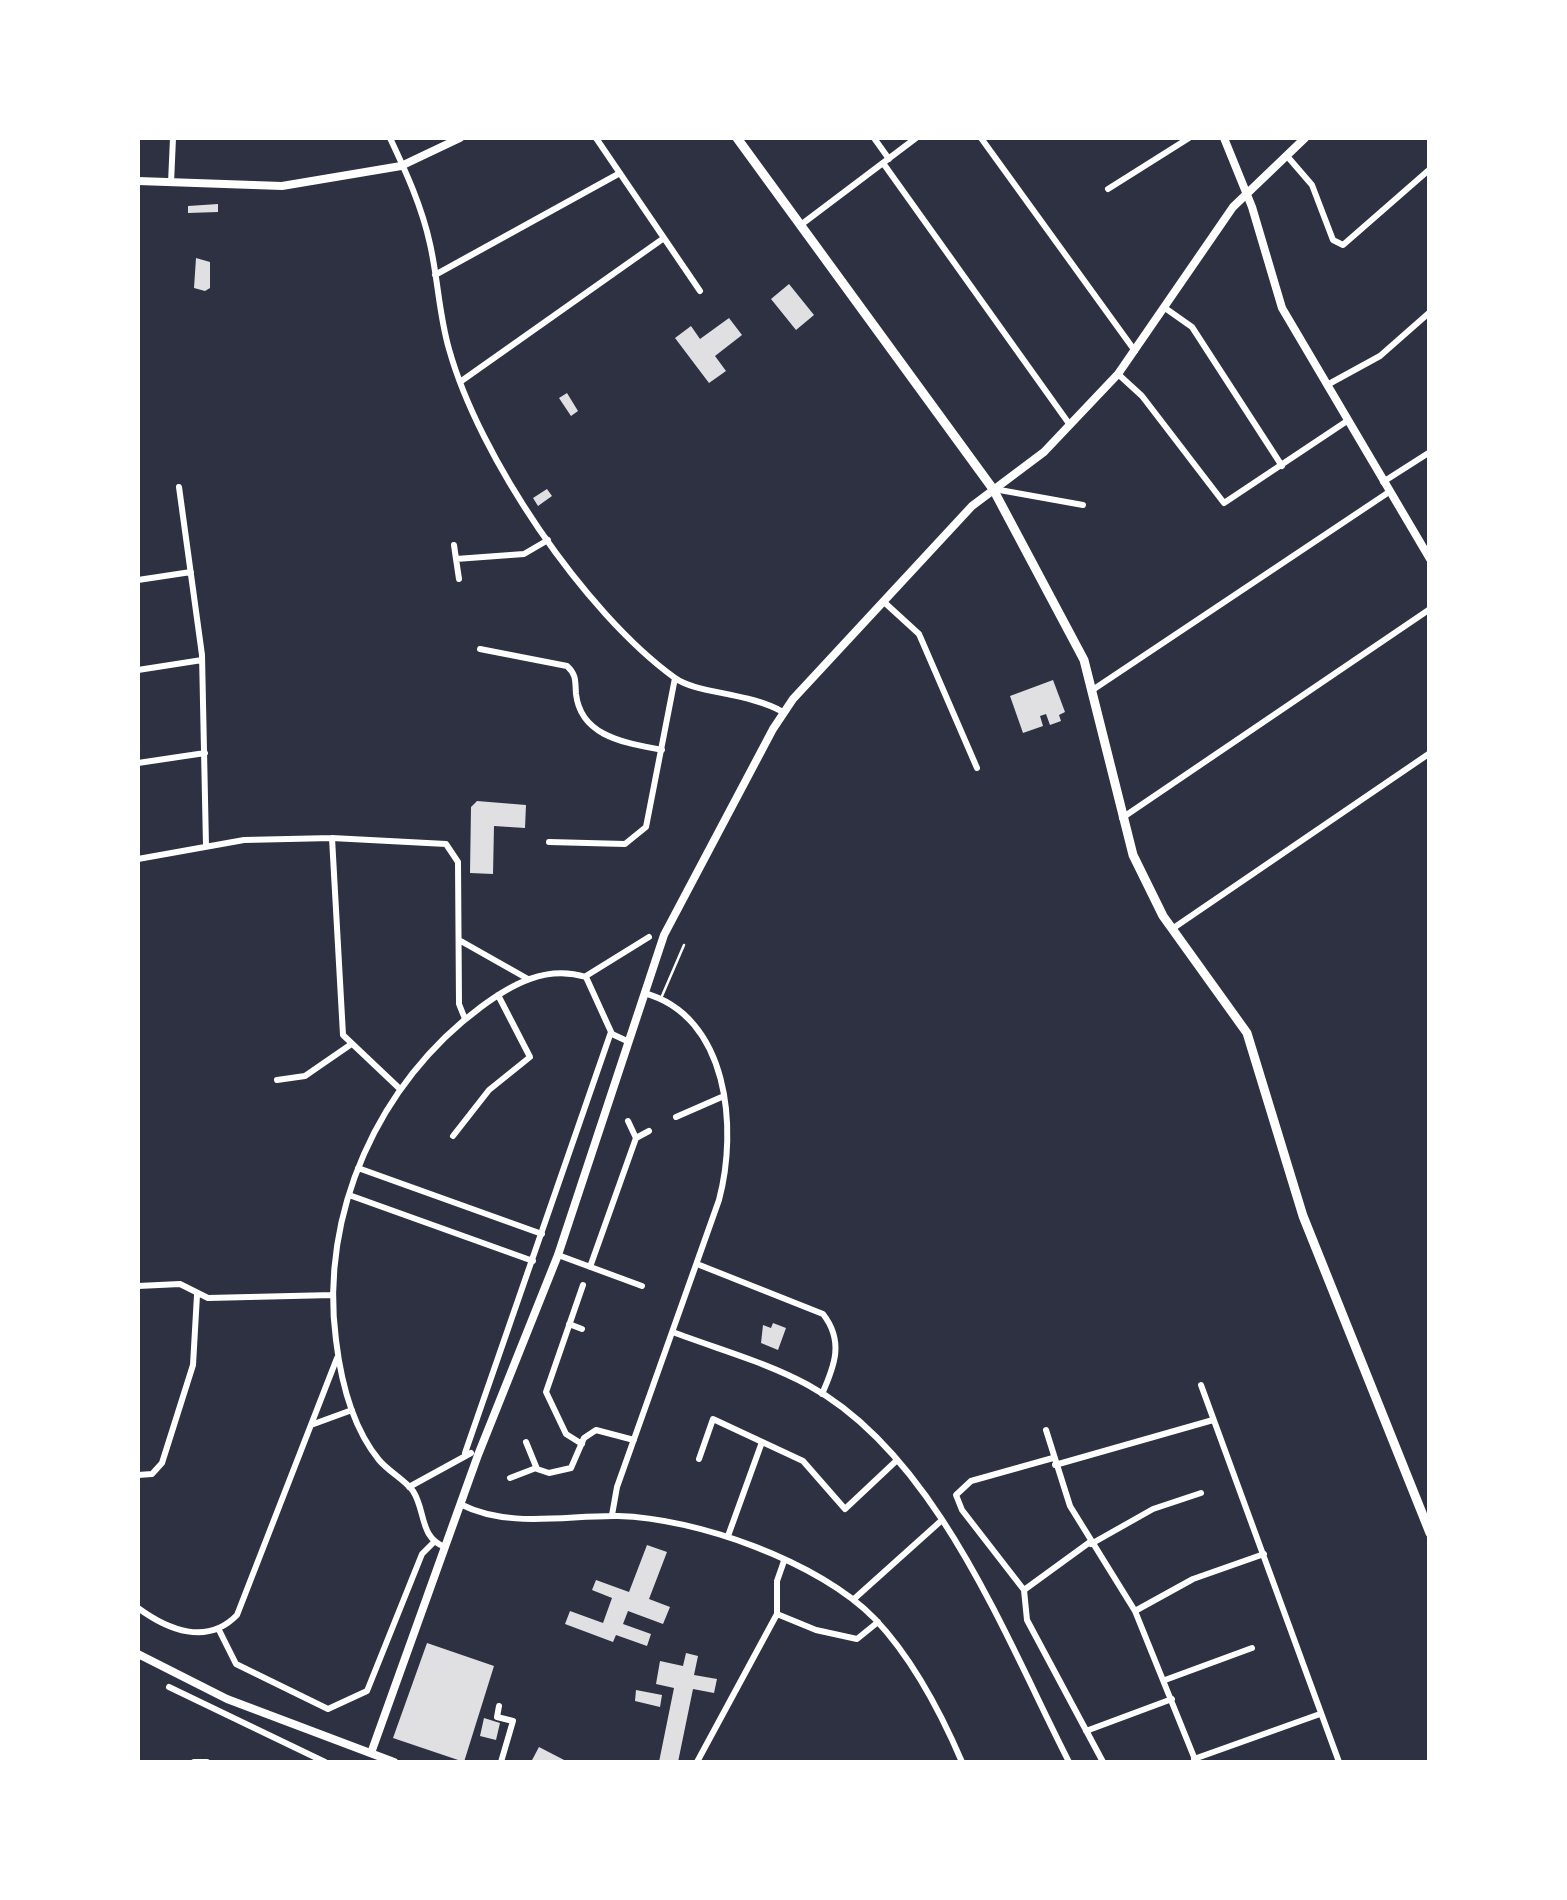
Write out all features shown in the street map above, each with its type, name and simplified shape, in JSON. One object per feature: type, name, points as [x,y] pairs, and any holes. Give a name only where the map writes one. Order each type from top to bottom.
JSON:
[{"type":"main road","points":[[738,138],[993,489],[1084,660],[1094,689],[1121,819],[1145,884],[1172,929],[1247,1033],[1308,1228],[1430,1533]]},
{"type":"street","points":[[171,183],[173,138]]},
{"type":"street","points":[[390,138],[424,221],[460,382],[500,469],[548,540],[596,600],[676,678],[750,696],[782,712]]},
{"type":"street","points":[[138,180],[274,186],[401,166],[460,138]]},
{"type":"street","points":[[596,138],[700,291]]},
{"type":"street","points":[[874,138],[886,161],[1070,425]]},
{"type":"street","points":[[802,224],[916,138]]},
{"type":"street","points":[[981,138],[1136,352]]},
{"type":"street","points":[[1108,189],[1189,138]]},
{"type":"street","points":[[1224,138],[1246,192],[1282,308],[1430,560]]},
{"type":"street","points":[[371,1754],[460,1504],[558,1256],[643,992],[676,910],[782,712],[948,531],[993,489],[1044,452],[1118,374],[1246,192],[1305,138]]},
{"type":"street","points":[[1287,156],[1312,184],[1333,240],[1344,246],[1430,169]]},
{"type":"street","points":[[435,275],[620,172]]},
{"type":"street","points":[[460,382],[664,238]]},
{"type":"street","points":[[1166,308],[1192,327],[1282,466]]},
{"type":"street","points":[[1326,386],[1380,356],[1430,312]]},
{"type":"street","points":[[1118,374],[1142,396],[1224,504],[1346,421]]},
{"type":"street","points":[[1382,482],[1430,452]]},
{"type":"street","points":[[178,488],[202,660],[206,846]]},
{"type":"street","points":[[993,489],[1083,504]]},
{"type":"street","points":[[1094,689],[1389,492]]},
{"type":"street","points":[[456,559],[524,554],[548,540]]},
{"type":"street","points":[[454,545],[459,579]]},
{"type":"street","points":[[138,580],[190,572]]},
{"type":"street","points":[[884,602],[919,634],[977,768]]},
{"type":"street","points":[[1121,819],[1430,609]]},
{"type":"street","points":[[480,649],[567,666],[575,675],[581,712],[596,730],[615,740],[662,750]]},
{"type":"street","points":[[138,670],[202,660]]},
{"type":"street","points":[[549,842],[625,844],[646,827],[676,678]]},
{"type":"street","points":[[138,763],[205,753]]},
{"type":"street","points":[[1172,929],[1430,753]]},
{"type":"street","points":[[332,838],[342,1025],[350,1045],[400,1089]]},
{"type":"street","points":[[138,858],[244,840],[332,838],[450,847],[458,862],[458,1002],[465,1019]]},
{"type":"street","points":[[445,1547],[434,1542],[409,1487],[373,1452],[352,1410],[338,1358],[333,1295],[337,1245],[358,1168],[400,1089],[465,1019],[528,979],[551,972],[586,976],[649,937]]},
{"type":"street","points":[[459,940],[528,979]]},
{"type":"street","points":[[586,976],[611,1032],[627,1041]]},
{"type":"street","points":[[612,1516],[726,1169],[724,1096],[698,1028],[661,997],[643,992]]},
{"type":"street","points":[[454,1136],[489,1090],[530,1058],[498,995]]},
{"type":"street","points":[[409,1487],[468,1453],[467,1436],[533,1261],[611,1032]]},
{"type":"street","points":[[277,1080],[305,1076],[350,1045]]},
{"type":"street","points":[[676,1117],[724,1096]]},
{"type":"street","points":[[628,1121],[636,1138]]},
{"type":"street","points":[[590,1268],[636,1138],[648,1131]]},
{"type":"street","points":[[358,1168],[542,1234]]},
{"type":"street","points":[[349,1195],[533,1261]]},
{"type":"street","points":[[558,1256],[642,1286]]},
{"type":"street","points":[[696,1264],[823,1314],[836,1332],[836,1364],[822,1395]]},
{"type":"street","points":[[138,1286],[180,1284],[197,1294],[333,1295]]},
{"type":"street","points":[[582,1285],[546,1392],[566,1434],[582,1444]]},
{"type":"street","points":[[138,1476],[156,1471],[166,1452],[193,1365],[197,1294]]},
{"type":"street","points":[[569,1324],[582,1329]]},
{"type":"street","points":[[673,1332],[788,1376],[860,1423],[942,1520],[993,1606],[1069,1762]]},
{"type":"street","points":[[138,1608],[188,1632],[218,1630],[234,1620],[245,1601],[338,1358]]},
{"type":"street","points":[[1201,1385],[1339,1762]]},
{"type":"street","points":[[310,1426],[352,1410]]},
{"type":"street","points":[[699,1459],[713,1420],[803,1461],[845,1509],[895,1462]]},
{"type":"street","points":[[1103,1762],[1028,1620],[1024,1590],[962,1510],[956,1494],[970,1481],[1213,1420]]},
{"type":"street","points":[[510,1478],[536,1468],[549,1473],[568,1470],[582,1444],[600,1430],[634,1440]]},
{"type":"street","points":[[1046,1430],[1070,1506],[1135,1611],[1195,1761],[1320,1714]]},
{"type":"street","points":[[526,1442],[536,1468]]},
{"type":"street","points":[[728,1536],[762,1442]]},
{"type":"street","points":[[1024,1590],[1091,1543],[1153,1508],[1201,1493]]},
{"type":"street","points":[[460,1504],[512,1518],[612,1516],[680,1524],[728,1536],[784,1562],[854,1599],[878,1622],[938,1712],[962,1762]]},
{"type":"street","points":[[854,1599],[942,1520]]},
{"type":"street","points":[[218,1630],[234,1663],[328,1709],[367,1692],[422,1554],[434,1542]]},
{"type":"street","points":[[1135,1611],[1194,1578],[1264,1554]]},
{"type":"street","points":[[697,1762],[776,1614],[777,1582],[784,1562]]},
{"type":"street","points":[[776,1614],[816,1630],[858,1640],[878,1622]]},
{"type":"street","points":[[1165,1680],[1252,1648]]},
{"type":"street","points":[[138,1657],[282,1721],[394,1762]]},
{"type":"street","points":[[169,1687],[324,1762]]},
{"type":"street","points":[[1086,1731],[1172,1698]]},
{"type":"street","points":[[499,1706],[496,1717],[513,1721],[501,1762]]},
{"type":"street","points":[[276,1737],[282,1721]]},
{"type":"street","points":[[194,1762],[206,1762]]},
{"type":"lane","points":[[661,997],[684,944]]},
{"type":"building","points":[[218,204],[218,212],[188,213],[188,206]]},
{"type":"building","points":[[196,258],[210,262],[210,288],[205,291],[194,288]]},
{"type":"building","points":[[789,284],[814,315],[796,330],[771,299]]},
{"type":"building","points":[[729,318],[742,335],[715,356],[726,371],[709,383],[675,338],[691,326],[700,339]]},
{"type":"building","points":[[567,393],[578,411],[571,416],[559,398]]},
{"type":"building","points":[[547,489],[552,496],[538,506],[533,498]]},
{"type":"building","points":[[1053,680],[1065,712],[1059,715],[1061,721],[1050,725],[1046,714],[1040,716],[1043,726],[1023,733],[1010,696]]},
{"type":"building","points":[[477,801],[526,805],[525,828],[494,826],[493,874],[470,873],[471,807]]},
{"type":"building","points":[[773,1323],[786,1328],[778,1350],[761,1343],[763,1325],[771,1328]]},
{"type":"building","points":[[647,1545],[667,1552],[649,1599],[670,1607],[663,1624],[628,1611],[623,1624],[651,1634],[647,1646],[616,1635],[613,1642],[565,1624],[570,1611],[603,1623],[612,1598],[592,1590],[596,1580],[629,1592]]},
{"type":"building","points":[[427,1643],[494,1666],[464,1762],[393,1738]]},
{"type":"building","points":[[686,1653],[698,1656],[694,1675],[717,1679],[714,1693],[693,1689],[678,1762],[659,1762],[674,1688],[656,1684],[660,1661],[683,1666]]},
{"type":"building","points":[[636,1690],[662,1695],[660,1707],[635,1701]]},
{"type":"building","points":[[484,1718],[500,1723],[496,1740],[480,1736]]},
{"type":"building","points":[[539,1747],[568,1762],[531,1762]]}]
